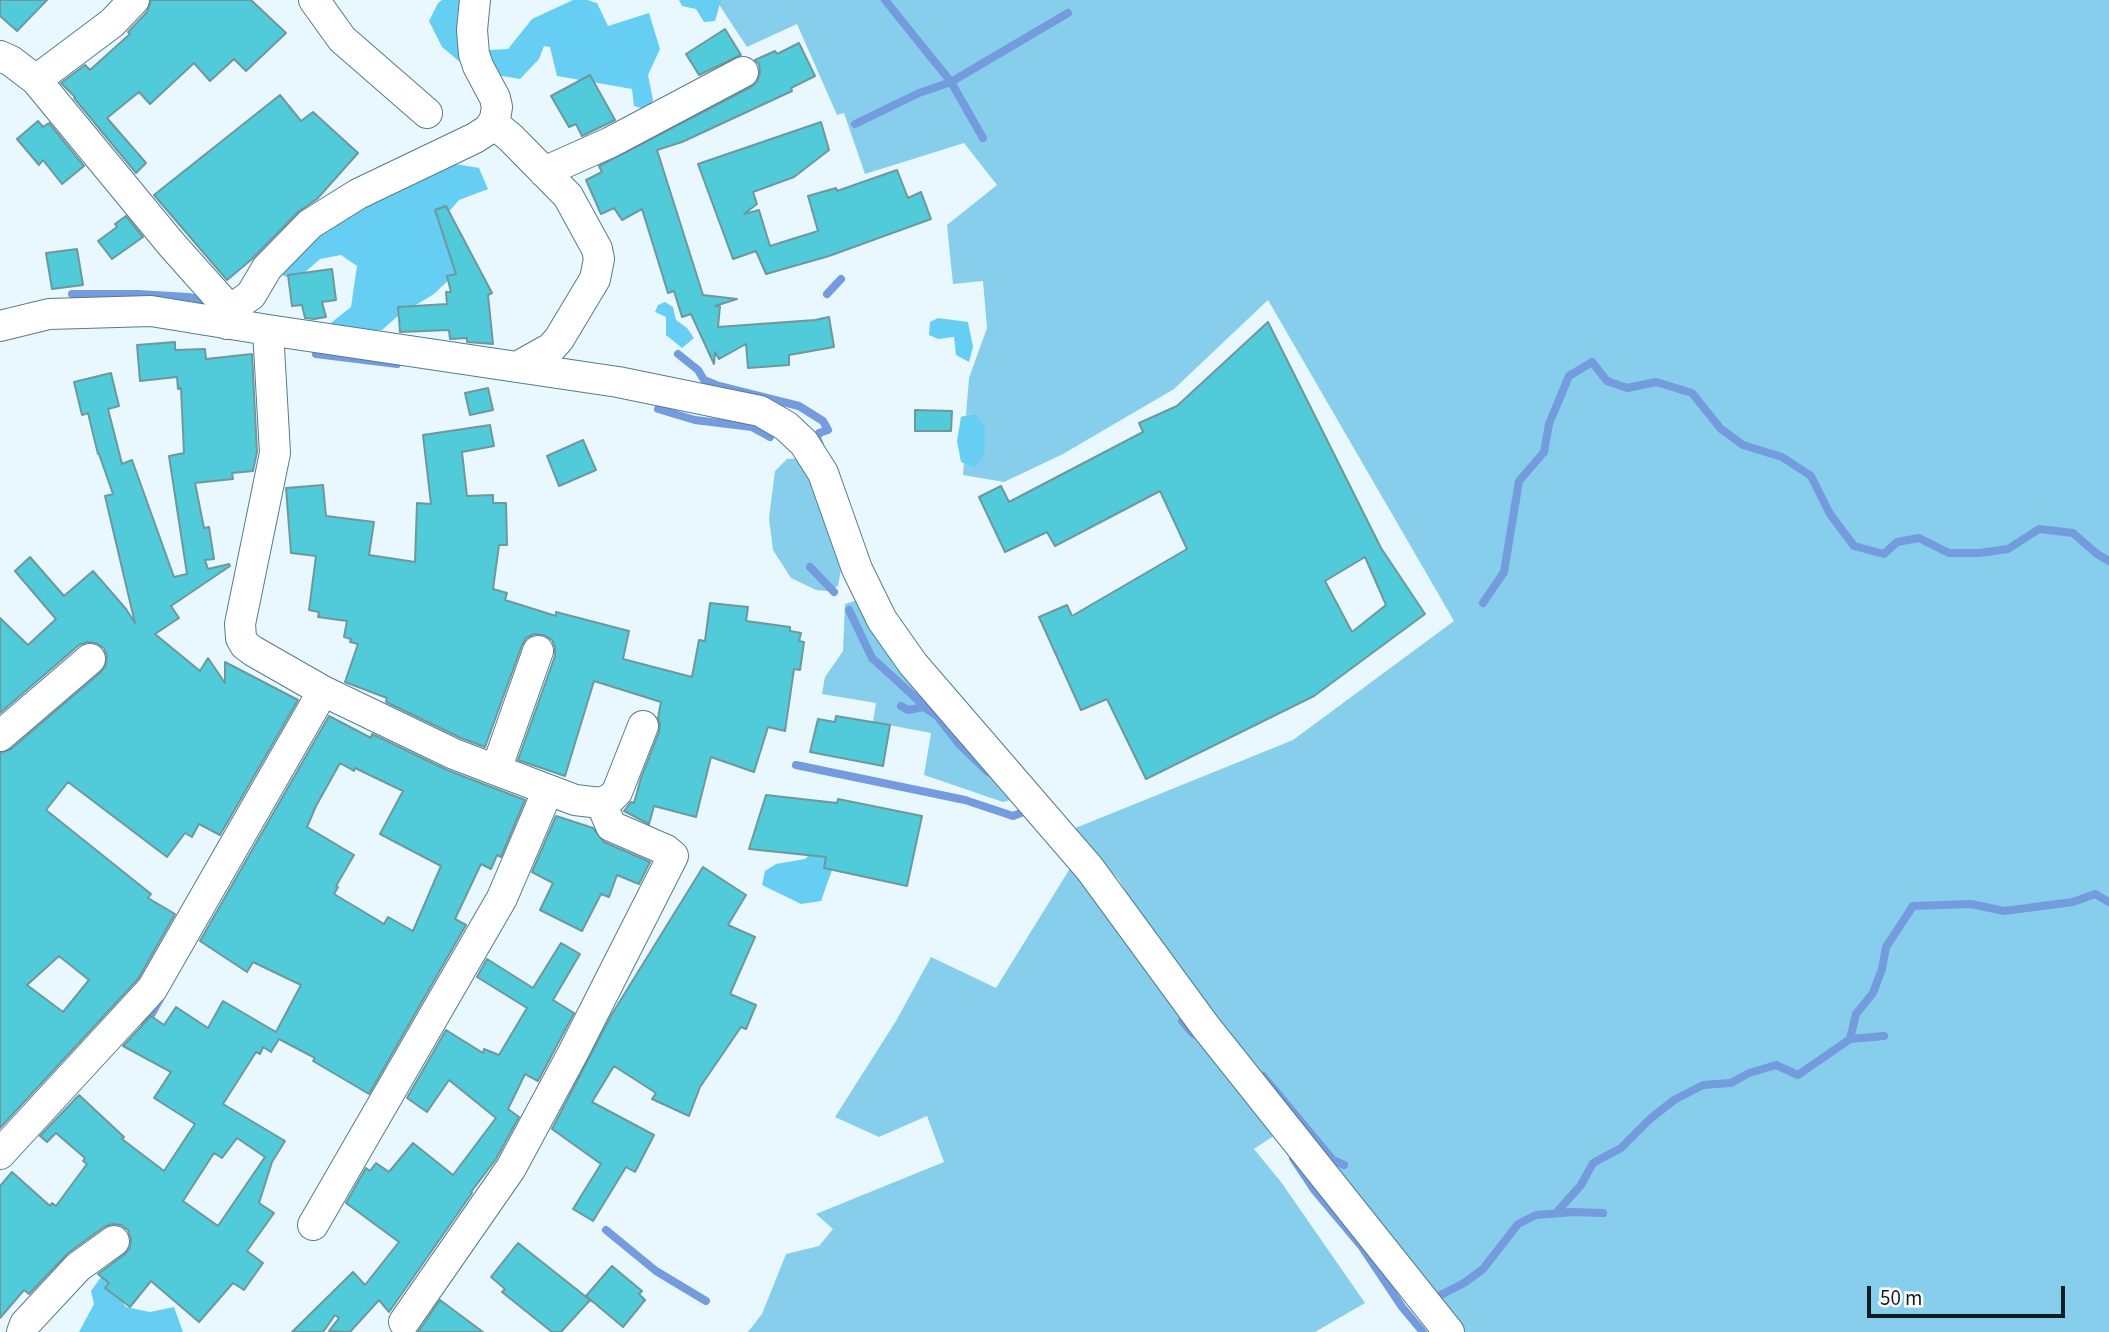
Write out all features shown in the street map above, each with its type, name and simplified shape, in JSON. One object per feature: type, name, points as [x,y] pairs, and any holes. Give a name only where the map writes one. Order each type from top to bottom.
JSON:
[{"type":"street","points":[[36,80],[112,23],[134,0]]},
{"type":"street","points":[[314,0],[342,39],[427,113]]},
{"type":"street","points":[[229,317],[251,295],[267,268],[310,224],[358,194],[489,129],[497,113],[495,98],[478,66],[472,40],[475,0]]},
{"type":"street","points":[[0,56],[36,80],[229,317]]},
{"type":"street","points":[[544,172],[611,142],[743,72]]},
{"type":"street","points":[[493,123],[568,196],[597,249],[598,270],[595,279],[559,339],[551,348],[517,367]]},
{"type":"street","points":[[0,326],[49,314],[151,311],[229,317],[268,330],[630,384],[760,411],[786,426],[804,443],[823,473],[857,569],[881,620],[913,664],[1090,869],[1206,1026],[1449,1332]]},
{"type":"street","points":[[268,330],[275,453],[240,633],[243,642],[253,651],[323,691],[454,754],[575,800],[601,803],[617,792],[643,726]]},
{"type":"street","points":[[496,771],[538,651]]},
{"type":"street","points":[[0,736],[90,659]]},
{"type":"street","points":[[0,1154],[152,989],[323,691]]},
{"type":"street","points":[[313,1225],[502,898],[548,790]]},
{"type":"street","points":[[404,1322],[511,1168],[673,856],[666,850],[611,826],[601,803]]},
{"type":"street","points":[[22,1332],[25,1324],[78,1267],[114,1241]]},
{"type":"shaded area","points":[[442,0],[469,0],[481,43],[490,50],[508,49],[532,19],[573,0],[597,3],[608,26],[649,13],[660,49],[648,75],[653,100],[648,110],[634,106],[632,89],[557,76],[550,47],[544,46],[539,59],[520,79],[496,75],[468,59],[460,62],[442,47],[429,21]]},
{"type":"shaded area","points":[[679,0],[721,0],[715,21],[704,22],[696,9],[682,6]]},
{"type":"shaded area","points":[[716,0],[2109,0],[2109,1332],[1463,1332],[1320,1152],[1274,1088],[1213,1022],[1152,935],[1119,880],[1073,829],[1293,740],[1454,621],[1268,300],[1174,389],[1063,454],[1004,482],[963,475],[964,463],[974,468],[974,413],[966,415],[969,378],[987,328],[983,281],[953,284],[947,225],[997,185],[964,143],[865,174],[844,113],[837,115],[797,24],[747,47]]},
{"type":"shaded area","points":[[449,163],[479,168],[488,189],[459,200],[440,222],[457,272],[434,294],[399,315],[382,330],[333,335],[322,330],[351,307],[357,266],[341,255],[320,259],[296,280],[282,275],[288,256],[362,206]]},
{"type":"shaded area","points":[[665,302],[673,307],[676,320],[687,328],[694,338],[682,348],[666,335],[666,317],[655,312],[658,305]]},
{"type":"shaded area","points":[[938,318],[968,322],[973,347],[969,362],[956,355],[954,337],[938,339],[929,335],[930,322]]},
{"type":"shaded area","points":[[974,413],[985,427],[984,456],[974,468],[961,462],[957,441],[961,417]]},
{"type":"shaded area","points":[[802,458],[843,559],[838,586],[827,591],[816,590],[791,578],[773,550],[769,518],[775,471],[787,459]]},
{"type":"shaded area","points":[[858,600],[1016,795],[1010,800],[1003,802],[924,775],[931,733],[873,722],[876,703],[822,694],[825,677],[843,651],[845,604]]},
{"type":"shaded area","points":[[821,843],[831,844],[832,870],[821,901],[801,904],[762,885],[765,871],[776,864],[805,859]]},
{"type":"shaded area","points":[[1074,862],[1281,1131],[1254,1149],[1281,1182],[1365,1303],[1315,1332],[748,1332],[762,1314],[786,1254],[819,1246],[833,1229],[816,1214],[944,1162],[927,1116],[879,1137],[835,1117],[896,1021],[931,957],[996,988]]},
{"type":"shaded area","points":[[124,1249],[131,1251],[113,1290],[126,1307],[150,1312],[174,1307],[183,1332],[79,1332],[94,1304],[91,1291]]},
{"type":"building","points":[[0,0],[47,0],[17,31],[0,16]]},
{"type":"building","points":[[151,0],[251,0],[286,33],[246,71],[234,59],[210,81],[194,63],[150,104],[139,92],[107,118],[146,163],[136,173],[61,83],[85,65],[90,70],[130,34],[128,32],[147,12]]},
{"type":"building","points":[[725,29],[741,55],[699,75],[686,54]]},
{"type":"building","points":[[799,43],[815,76],[791,88],[792,91],[682,142],[657,150],[703,295],[737,299],[715,306],[720,306],[718,327],[829,317],[834,347],[789,355],[789,365],[748,368],[746,344],[719,359],[715,352],[714,364],[691,314],[682,317],[674,291],[668,293],[642,209],[622,220],[614,208],[601,214],[586,180],[602,172],[599,166],[751,87],[757,82],[760,73],[759,64],[755,60],[775,51],[777,54]]},
{"type":"building","points":[[590,75],[615,120],[582,136],[576,124],[569,127],[551,96]]},
{"type":"building","points":[[280,95],[301,121],[313,112],[358,153],[317,199],[298,212],[252,259],[227,280],[154,195]]},
{"type":"building","points":[[38,121],[43,127],[49,123],[84,166],[62,184],[43,160],[39,165],[17,139]]},
{"type":"building","points":[[821,122],[829,150],[794,177],[753,192],[757,204],[744,214],[759,210],[770,246],[818,231],[808,196],[836,188],[837,191],[897,170],[908,198],[921,192],[931,219],[829,256],[766,274],[756,251],[733,259],[698,164]]},
{"type":"building","points":[[446,206],[492,293],[488,295],[493,344],[467,342],[467,338],[450,339],[449,330],[400,332],[398,307],[447,304],[446,292],[451,292],[447,276],[456,274],[435,210]]},
{"type":"building","points":[[126,216],[143,237],[112,259],[98,241],[117,227],[115,224]]},
{"type":"building","points":[[77,249],[83,285],[52,289],[46,253]]},
{"type":"building","points":[[332,269],[336,300],[322,302],[326,317],[305,318],[302,305],[292,306],[288,275]]},
{"type":"building","points":[[1268,322],[1381,548],[1425,614],[1314,696],[1146,779],[1107,699],[1081,710],[1039,617],[1067,605],[1072,616],[1187,549],[1160,491],[1055,546],[1047,532],[1005,552],[979,497],[1001,486],[1009,502],[1143,432],[1139,423],[1177,406]],"holes":[[[1365,557],[1386,605],[1352,632],[1325,581]]]},
{"type":"building","points":[[175,342],[175,350],[205,349],[206,359],[252,354],[257,452],[253,471],[232,473],[233,479],[195,483],[204,528],[209,527],[214,559],[205,560],[208,569],[229,564],[230,566],[171,606],[179,618],[155,634],[200,671],[208,658],[225,683],[225,662],[298,700],[220,835],[199,824],[192,837],[185,833],[167,857],[68,782],[46,810],[151,894],[148,898],[175,914],[138,979],[0,1128],[0,753],[11,749],[101,672],[106,665],[107,656],[104,648],[96,643],[79,645],[0,713],[0,618],[28,645],[56,619],[15,571],[30,557],[64,596],[93,571],[135,623],[105,496],[113,494],[98,454],[88,413],[82,415],[74,382],[111,373],[119,406],[108,409],[122,464],[132,460],[174,577],[187,574],[169,456],[184,453],[181,388],[178,389],[177,377],[140,381],[137,345]],"holes":[[[59,956],[89,980],[63,1012],[27,985]]]},
{"type":"building","points":[[488,388],[493,410],[470,415],[465,393]]},
{"type":"building","points":[[915,410],[952,411],[951,431],[915,431]]},
{"type":"building","points":[[490,425],[494,446],[462,452],[467,496],[493,495],[493,503],[506,503],[507,545],[499,545],[493,589],[507,593],[505,600],[556,616],[556,612],[629,631],[623,659],[692,677],[699,640],[705,641],[710,603],[748,607],[746,621],[790,627],[790,631],[801,633],[799,641],[804,642],[800,670],[794,669],[785,731],[768,727],[754,772],[711,757],[696,817],[654,806],[649,824],[624,811],[631,802],[634,803],[659,732],[661,702],[594,681],[565,776],[518,760],[555,656],[552,640],[544,635],[534,634],[526,638],[522,645],[485,747],[386,702],[387,698],[345,682],[358,644],[344,637],[347,621],[318,617],[319,612],[309,610],[316,556],[291,553],[286,488],[323,485],[326,516],[374,522],[369,555],[415,562],[417,503],[431,504],[423,435]]},
{"type":"building","points":[[583,440],[596,470],[559,486],[547,456]]},
{"type":"building","points":[[329,716],[371,738],[372,734],[447,770],[525,800],[501,857],[497,855],[491,869],[481,864],[455,919],[466,925],[369,1094],[313,1061],[315,1058],[279,1039],[271,1052],[263,1047],[260,1054],[256,1052],[223,1104],[285,1141],[272,1162],[259,1203],[274,1213],[247,1251],[263,1263],[244,1290],[233,1283],[199,1322],[151,1281],[130,1307],[105,1288],[109,1283],[98,1274],[130,1248],[128,1230],[121,1225],[112,1224],[68,1253],[29,1294],[24,1290],[0,1318],[0,1186],[12,1172],[50,1206],[52,1203],[56,1206],[87,1164],[83,1161],[85,1158],[56,1133],[47,1142],[40,1136],[79,1095],[124,1137],[122,1139],[164,1171],[195,1124],[154,1098],[171,1072],[123,1046],[151,1016],[164,1025],[176,1007],[208,1028],[223,1001],[276,1032],[301,985],[253,962],[247,972],[200,941]],"holes":[[[340,763],[403,791],[380,834],[441,866],[413,931],[388,917],[384,924],[334,894],[354,855],[307,827]],[[237,1138],[265,1157],[218,1226],[183,1201],[214,1153],[222,1158]]]},
{"type":"building","points":[[836,716],[890,725],[883,766],[810,752],[818,719],[835,722]]},
{"type":"building","points":[[766,795],[837,803],[838,799],[922,816],[907,886],[824,868],[826,857],[749,849]]},
{"type":"building","points":[[556,816],[593,828],[604,842],[650,862],[639,884],[617,875],[609,897],[601,894],[582,931],[540,910],[553,883],[532,872]]},
{"type":"building","points":[[703,867],[746,895],[728,925],[755,937],[730,994],[756,1005],[746,1029],[741,1027],[700,1087],[689,1116],[652,1099],[656,1093],[614,1066],[592,1102],[654,1135],[635,1172],[626,1167],[593,1221],[573,1209],[601,1164],[552,1129],[612,1014]]},
{"type":"building","points":[[561,943],[580,954],[553,1000],[574,1013],[538,1081],[525,1074],[508,1109],[519,1117],[496,1159],[389,1312],[379,1300],[350,1332],[329,1331],[339,1318],[335,1315],[323,1332],[292,1332],[353,1272],[365,1285],[399,1242],[346,1203],[366,1168],[370,1171],[376,1163],[389,1172],[413,1143],[453,1175],[496,1118],[449,1080],[427,1112],[407,1098],[446,1030],[483,1053],[484,1049],[499,1055],[527,1008],[477,977],[487,959],[533,988]]},
{"type":"building","points":[[518,1243],[590,1300],[561,1332],[552,1332],[502,1292],[505,1289],[491,1277]]},
{"type":"building","points":[[612,1266],[642,1291],[639,1294],[645,1300],[623,1327],[586,1296]]},
{"type":"building","points":[[440,1300],[483,1332],[418,1332]]},
{"type":"waterway","points":[[885,0],[951,82],[983,138]]},
{"type":"waterway","points":[[855,124],[919,93],[951,82],[1068,13]]},
{"type":"waterway","points":[[827,294],[841,279]]},
{"type":"waterway","points":[[72,294],[138,294],[209,301]]},
{"type":"waterway","points":[[316,354],[397,364]]},
{"type":"waterway","points":[[678,354],[698,370],[704,380],[799,406],[823,421],[828,430],[819,433],[817,438],[820,445]]},
{"type":"waterway","points":[[1483,603],[1504,572],[1519,481],[1544,452],[1549,424],[1569,376],[1592,362],[1607,381],[1627,388],[1656,382],[1692,393],[1721,429],[1743,445],[1782,457],[1811,476],[1830,514],[1854,546],[1884,554],[1897,542],[1919,538],[1949,553],[1979,553],[2008,549],[2039,529],[2073,533],[2109,561]]},
{"type":"waterway","points":[[658,409],[695,420],[752,427],[770,437]]},
{"type":"waterway","points":[[810,567],[834,592]]},
{"type":"waterway","points":[[849,610],[872,658],[924,707]]},
{"type":"waterway","points":[[901,706],[908,710],[924,707],[937,716],[959,744],[988,772]]},
{"type":"waterway","points":[[796,765],[965,800],[1013,816],[1026,811]]},
{"type":"waterway","points":[[1850,1039],[1856,1014],[1873,993],[1882,969],[1886,947],[1913,906],[1971,904],[2004,911],[2073,902],[2095,894],[2109,902]]},
{"type":"waterway","points":[[144,1023],[160,999]]},
{"type":"waterway","points":[[1182,1021],[1193,1034]]},
{"type":"waterway","points":[[1556,1213],[1581,1185],[1593,1163],[1621,1148],[1674,1100],[1703,1085],[1731,1083],[1749,1073],[1776,1065],[1798,1075],[1850,1039],[1884,1036]]},
{"type":"waterway","points":[[1263,1076],[1333,1160],[1344,1165]]},
{"type":"waterway","points":[[1293,1158],[1315,1191],[1362,1247],[1402,1307],[1423,1332]]},
{"type":"waterway","points":[[1435,1298],[1464,1283],[1483,1269],[1518,1224],[1536,1215],[1603,1213]]},
{"type":"waterway","points":[[606,1230],[656,1271],[706,1301]]}]
